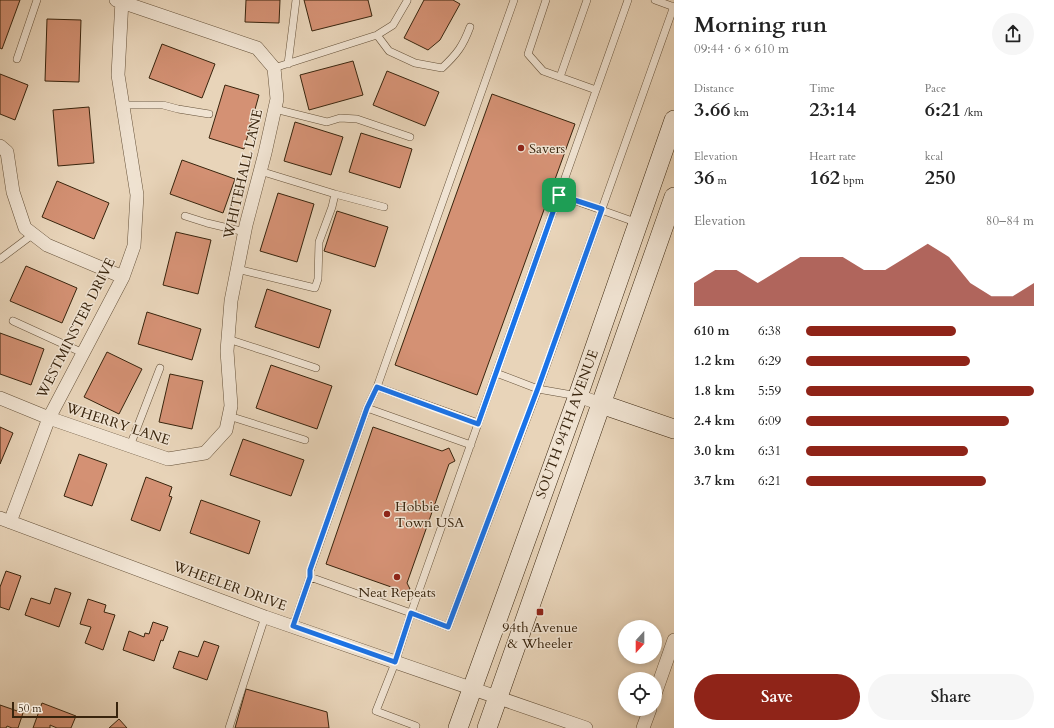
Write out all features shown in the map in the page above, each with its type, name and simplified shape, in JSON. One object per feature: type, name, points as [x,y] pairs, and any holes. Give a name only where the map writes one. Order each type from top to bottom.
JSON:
[{"type":"street","points":[[120,1],[257,48],[274,68]]},
{"type":"street","name":"WESTMINSTER DRIVE","points":[[5,520],[49,418],[123,277],[134,246],[137,195],[118,75],[120,1]]},
{"type":"street","name":"WHITEHALL LANE","points":[[205,453],[226,430],[231,406],[227,351],[231,301],[245,232],[277,99],[274,68]]},
{"type":"street","name":"SOUTH 94TH AVENUE","points":[[458,728],[578,396],[674,120]]},
{"type":"street","points":[[0,146],[7,152],[13,192],[25,228],[32,235],[47,245],[123,277]]},
{"type":"street","name":"SOUTH 94TH AVENUE","points":[[487,728],[674,197]]},
{"type":"street","points":[[578,396],[674,429]]},
{"type":"street","name":"WHERRY LANE","points":[[0,398],[49,418],[168,459],[205,453]]},
{"type":"street","name":"WHEELER DRIVE","points":[[5,520],[265,617],[586,728]]},
{"type":"street","points":[[662,674],[674,640]]},
{"type":"street","points":[[643,728],[647,716]]},
{"type":"lane","points":[[17,59],[37,0]]},
{"type":"lane","points":[[288,64],[296,0]]},
{"type":"lane","points":[[293,626],[310,577],[310,570],[367,408],[377,387],[514,0]]},
{"type":"lane","points":[[546,0],[528,54],[543,71],[596,90]]},
{"type":"lane","points":[[560,77],[587,0]]},
{"type":"lane","points":[[415,728],[416,726],[376,711],[395,662],[628,0]]},
{"type":"lane","points":[[310,577],[448,627],[538,388],[674,7],[655,0]]},
{"type":"lane","points":[[274,68],[377,35],[394,25],[407,1]]},
{"type":"lane","points":[[377,35],[389,51],[415,63],[442,68],[464,42],[470,27]]},
{"type":"lane","points":[[123,105],[163,105],[209,114]]},
{"type":"lane","points":[[275,109],[327,122],[340,118],[357,119],[410,137]]},
{"type":"lane","points":[[260,172],[384,207]]},
{"type":"lane","points":[[237,269],[315,288],[318,280],[319,242],[332,207],[335,194]]},
{"type":"lane","points":[[559,195],[638,223]]},
{"type":"lane","points":[[185,216],[245,232]]},
{"type":"lane","points":[[0,259],[32,235]]},
{"type":"lane","points":[[13,321],[83,353]]},
{"type":"lane","points":[[228,339],[316,368]]},
{"type":"lane","points":[[130,446],[160,368]]},
{"type":"lane","points":[[496,374],[538,388],[578,396]]},
{"type":"lane","points":[[377,387],[478,424]]},
{"type":"lane","points":[[367,408],[471,445]]},
{"type":"lane","points":[[229,416],[305,440]]},
{"type":"lane","points":[[229,728],[265,617]]},
{"type":"building","points":[[0,0],[20,0],[2,49],[0,48]]},
{"type":"building","points":[[246,0],[280,0],[279,23],[245,22]]},
{"type":"building","points":[[304,0],[368,0],[372,16],[312,31]]},
{"type":"building","points":[[424,0],[453,0],[460,4],[440,40],[428,50],[404,38]]},
{"type":"building","points":[[47,19],[81,20],[79,82],[45,81]]},
{"type":"building","points":[[162,44],[215,64],[202,98],[149,78]]},
{"type":"building","points":[[353,61],[363,95],[309,110],[300,75]]},
{"type":"building","points":[[387,71],[439,92],[425,126],[373,105]]},
{"type":"building","points":[[0,74],[28,85],[15,120],[0,114]]},
{"type":"building","points":[[225,85],[259,95],[244,149],[209,138]]},
{"type":"building","points":[[492,94],[575,124],[477,395],[395,365]]},
{"type":"building","points":[[89,107],[94,163],[58,166],[53,110]]},
{"type":"building","points":[[295,122],[343,137],[331,175],[284,161]]},
{"type":"building","points":[[361,133],[412,149],[400,188],[349,172]]},
{"type":"building","points":[[182,160],[235,179],[223,213],[170,194]]},
{"type":"building","points":[[57,181],[109,203],[94,239],[42,217]]},
{"type":"building","points":[[278,193],[314,204],[297,262],[260,251]]},
{"type":"building","points":[[337,211],[388,227],[375,267],[324,251]]},
{"type":"building","points":[[176,232],[211,240],[198,294],[163,285]]},
{"type":"building","points":[[26,266],[77,288],[62,323],[10,301]]},
{"type":"building","points":[[267,289],[331,310],[319,348],[255,327]]},
{"type":"building","points":[[147,312],[201,329],[192,360],[138,344]]},
{"type":"building","points":[[0,333],[44,349],[31,385],[0,374]]},
{"type":"building","points":[[107,352],[142,369],[119,414],[84,397]]},
{"type":"building","points":[[271,365],[332,386],[317,429],[256,408]]},
{"type":"building","points":[[170,374],[203,381],[192,429],[159,422]]},
{"type":"building","points":[[0,427],[13,433],[0,464]]},
{"type":"building","name":"Hobbie Town USA","points":[[373,427],[442,451],[449,448],[455,461],[449,464],[407,583],[410,589],[397,595],[394,588],[326,564]]},
{"type":"building","points":[[243,439],[304,460],[291,496],[230,475]]},
{"type":"building","points":[[79,454],[107,464],[92,506],[64,496]]},
{"type":"building","points":[[146,477],[172,487],[169,496],[172,497],[160,531],[131,520]]},
{"type":"building","points":[[201,500],[260,521],[249,554],[190,533]]},
{"type":"building","points":[[6,571],[21,576],[9,610],[0,607],[0,587]]},
{"type":"building","points":[[55,588],[71,593],[59,627],[25,615],[31,598],[50,604]]},
{"type":"building","points":[[88,599],[106,605],[104,612],[115,615],[103,650],[85,643],[91,627],[80,624]]},
{"type":"building","points":[[153,622],[168,627],[163,641],[161,640],[154,661],[123,650],[129,631],[144,637],[145,633],[149,634]]},
{"type":"building","points":[[204,641],[219,646],[207,680],[173,668],[179,651],[198,657]]},
{"type":"building","points":[[246,689],[327,712],[329,728],[235,728]]},
{"type":"building","points":[[42,703],[76,716],[71,728],[57,728],[50,725],[50,728],[33,728]]},
{"type":"building","points":[[0,705],[23,713],[18,728],[7,726],[6,728],[0,728]]},
{"type":"building","points":[[119,719],[127,728],[109,728]]},
{"type":"place","name":"Savers","points":[[521,148]]},
{"type":"place","name":"Hobbie Town USA","points":[[387,514]]},
{"type":"place","name":"Neat Repeats","points":[[397,577]]},
{"type":"place","name":"94th Avenue & Wheeler","points":[[540,612]]},
{"type":"route","points":[[559,195],[602,209],[538,388],[448,627],[411,613],[395,662],[293,626],[310,577],[310,570],[367,408],[377,387],[478,424],[559,195]]}]
